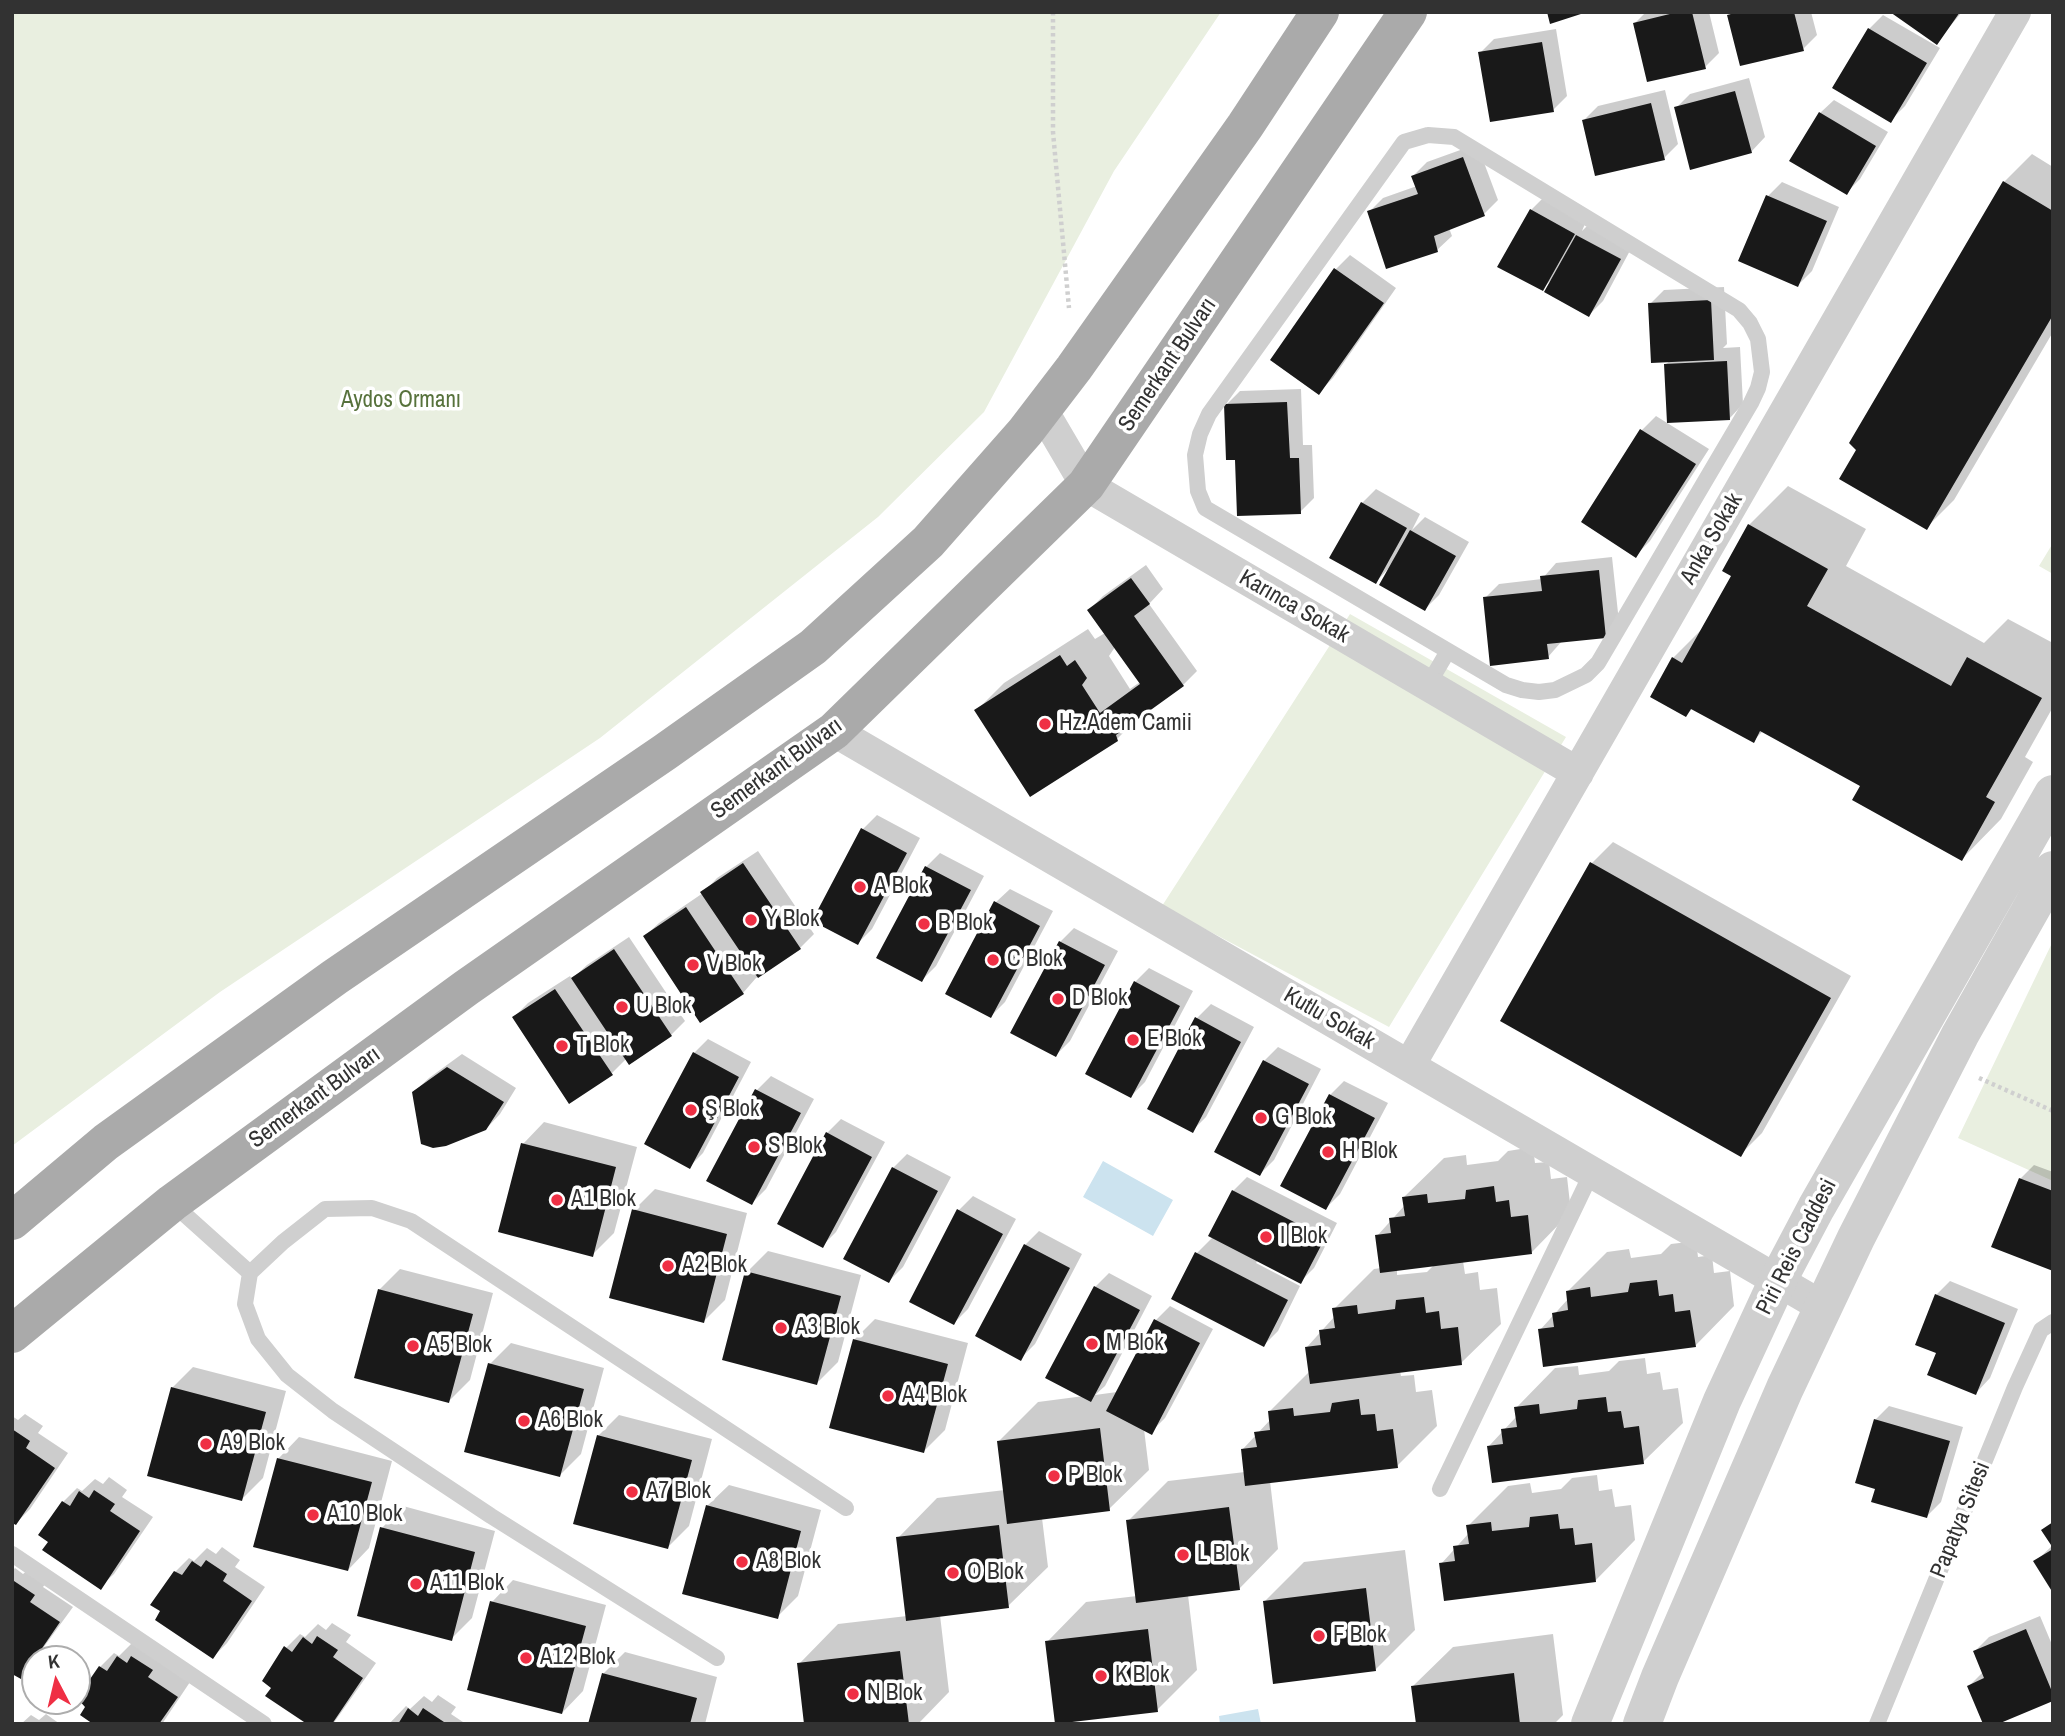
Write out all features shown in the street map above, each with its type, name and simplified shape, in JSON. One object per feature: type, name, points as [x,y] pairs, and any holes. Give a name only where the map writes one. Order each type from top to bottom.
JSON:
[{"type":"main road","points":[[12,1221],[106,1142],[335,977],[665,752],[813,647],[928,542],[1025,432],[1074,368],[1245,126],[1320,12]]},
{"type":"main road","name":"Semerkant Bulvarı","points":[[12,1334],[172,1203],[466,988],[834,732],[1086,485],[1408,12]]},
{"type":"street","name":"Anka Sokak","points":[[1409,1066],[2015,12]]},
{"type":"street","name":"Karınca Sokak","points":[[1042,410],[1086,485],[1577,773]]},
{"type":"street","name":"Kutlu Sokak","points":[[834,732],[1823,1307]]},
{"type":"street","name":"Piri Reis Caddesi","points":[[1590,1724],[1722,1401],[1778,1280],[1815,1208],[2053,794]]},
{"type":"street","points":[[1642,1724],[1774,1413],[1823,1307],[1946,1063],[2053,870]]},
{"type":"lane","points":[[1441,135],[1454,137],[1739,310],[1751,323],[1762,356],[1762,372],[1751,403],[1598,663],[1586,676],[1555,690],[1522,690],[1506,685],[1448,651],[1205,508],[1195,474],[1195,455],[1209,414],[1404,142],[1441,135]]},
{"type":"lane","points":[[1428,685],[1448,651]]},
{"type":"lane","points":[[1440,1489],[1592,1172]]},
{"type":"lane","points":[[172,1203],[250,1273]]},
{"type":"lane","points":[[718,1658],[491,1516],[332,1411],[287,1375],[258,1339],[245,1304],[250,1273],[283,1242],[325,1209],[372,1208],[411,1221],[846,1508]]},
{"type":"lane","name":"Papatya Sitesi","points":[[1877,1724],[2015,1387],[2041,1331],[2053,1322]]},
{"type":"lane","points":[[12,1553],[264,1724]]},
{"type":"path","points":[[1053,12],[1053,132],[1074,368]]},
{"type":"path","points":[[1946,1063],[2053,1111]]},
{"type":"green space","name":"Aydos Ormanı","points":[[12,12],[1221,12],[1114,171],[984,412],[878,517],[600,738],[220,992],[12,1146]]},
{"type":"green space","points":[[2053,543],[2053,574],[2039,566]]},
{"type":"green space","points":[[1350,614],[1566,737],[1389,1027],[1162,906]]},
{"type":"green space","points":[[2053,941],[2053,1181],[1958,1138]]},
{"type":"water","points":[[1103,1161],[1173,1200],[1153,1236],[1083,1197]]},
{"type":"water","points":[[1258,1709],[1261,1724],[1220,1724],[1219,1716]]},
{"type":"building","points":[[1547,12],[1583,12],[1584,13],[1550,24]]},
{"type":"building","points":[[1678,12],[1692,12],[1706,69],[1647,82],[1633,23]]},
{"type":"building","points":[[1739,12],[1794,12],[1804,51],[1740,66],[1727,15]]},
{"type":"building","points":[[1890,12],[1960,12],[1937,45]]},
{"type":"building","points":[[1868,28],[1927,63],[1891,123],[1832,88]]},
{"type":"building","points":[[1542,42],[1554,112],[1490,122],[1478,52]]},
{"type":"building","points":[[1735,91],[1752,153],[1690,170],[1674,107]]},
{"type":"building","points":[[1651,103],[1665,160],[1595,176],[1582,120]]},
{"type":"building","points":[[1819,112],[1876,146],[1847,195],[1789,161]]},
{"type":"building","points":[[1463,157],[1485,216],[1434,236],[1438,252],[1386,269],[1367,211],[1418,194],[1411,176]]},
{"type":"building","points":[[2003,181],[2053,211],[2053,315],[1927,530],[1839,479],[1856,450],[1849,443]]},
{"type":"building","points":[[1766,195],[1827,221],[1798,287],[1738,261]]},
{"type":"building","points":[[1530,209],[1575,234],[1543,291],[1497,267]]},
{"type":"building","points":[[1576,235],[1621,259],[1589,317],[1544,292]]},
{"type":"building","points":[[1334,268],[1384,303],[1319,395],[1270,360]]},
{"type":"building","points":[[1711,300],[1714,360],[1651,363],[1648,303]]},
{"type":"building","points":[[1727,361],[1730,420],[1667,423],[1664,364]]},
{"type":"building","points":[[1287,402],[1290,458],[1299,458],[1301,514],[1237,516],[1235,460],[1226,460],[1224,404]]},
{"type":"building","points":[[1640,429],[1696,464],[1636,558],[1581,522]]},
{"type":"building","points":[[1361,502],[1407,528],[1376,584],[1329,558]]},
{"type":"building","points":[[1748,524],[1828,569],[1807,606],[1951,686],[1967,657],[2042,698],[1986,797],[1995,802],[1962,861],[1852,800],[1860,786],[1760,731],[1754,743],[1691,709],[1686,717],[1650,697],[1672,657],[1682,663],[1731,576],[1722,571]]},
{"type":"building","points":[[1410,530],[1456,556],[1425,611],[1379,585]]},
{"type":"building","points":[[1599,570],[1606,638],[1547,644],[1549,659],[1490,666],[1483,597],[1542,591],[1540,576]]},
{"type":"building","name":"Hz.Adem Camii","points":[[1131,578],[1150,604],[1134,616],[1184,686],[1116,735],[1118,741],[1030,797],[974,710],[1060,655],[1067,666],[1075,660],[1087,678],[1082,685],[1100,713],[1140,684],[1087,610]]},
{"type":"building","name":"A Blok","points":[[861,828],[907,853],[858,945],[812,921]]},
{"type":"building","points":[[1590,862],[1831,998],[1741,1157],[1500,1021]]},
{"type":"building","name":"Y Blok","points":[[743,863],[801,949],[758,978],[700,892]]},
{"type":"building","name":"B Blok","points":[[925,866],[971,890],[922,982],[876,958]]},
{"type":"building","name":"C Blok","points":[[994,901],[1040,926],[991,1018],[945,994]]},
{"type":"building","name":"V Blok","points":[[686,907],[744,994],[700,1023],[643,936]]},
{"type":"building","name":"D Blok","points":[[1059,941],[1105,965],[1056,1057],[1010,1033]]},
{"type":"building","name":"U Blok","points":[[614,949],[672,1036],[629,1065],[571,978]]},
{"type":"building","name":"E Blok","points":[[1134,981],[1180,1006],[1131,1098],[1085,1074]]},
{"type":"building","name":"T Blok","points":[[555,989],[613,1075],[569,1104],[512,1017]]},
{"type":"building","points":[[1195,1017],[1241,1042],[1193,1133],[1147,1109]]},
{"type":"building","name":"Ş Blok","points":[[693,1052],[739,1077],[690,1169],[644,1144]]},
{"type":"building","name":"G Blok","points":[[1263,1060],[1309,1084],[1260,1176],[1214,1152]]},
{"type":"building","points":[[447,1067],[504,1102],[486,1130],[446,1146],[433,1148],[421,1144],[412,1092]]},
{"type":"building","name":"S Blok","points":[[755,1089],[801,1113],[752,1205],[706,1181]]},
{"type":"building","name":"H Blok","points":[[1329,1094],[1375,1118],[1326,1210],[1280,1186]]},
{"type":"building","points":[[826,1132],[872,1157],[823,1248],[777,1224]]},
{"type":"building","name":"A1 Blok","points":[[521,1143],[616,1167],[593,1257],[498,1232]]},
{"type":"building","points":[[892,1167],[938,1191],[889,1283],[843,1259]]},
{"type":"building","points":[[2019,1178],[2053,1191],[2053,1271],[1991,1247]]},
{"type":"building","points":[[1494,1186],[1496,1202],[1509,1200],[1511,1217],[1528,1215],[1532,1254],[1380,1273],[1375,1235],[1391,1233],[1389,1218],[1405,1216],[1402,1197],[1427,1194],[1428,1203],[1465,1199],[1466,1190]]},
{"type":"building","name":"I Blok","points":[[1232,1190],[1325,1238],[1301,1284],[1208,1236]]},
{"type":"building","name":"A2 Blok","points":[[632,1209],[727,1234],[704,1323],[609,1298]]},
{"type":"building","points":[[957,1209],[1003,1234],[954,1325],[909,1302]]},
{"type":"building","points":[[1024,1244],[1070,1268],[1021,1361],[975,1336]]},
{"type":"building","points":[[1195,1252],[1288,1300],[1264,1347],[1171,1299]]},
{"type":"building","name":"A3 Blok","points":[[745,1271],[841,1296],[817,1385],[722,1360]]},
{"type":"building","points":[[1657,1280],[1659,1296],[1673,1294],[1675,1312],[1690,1310],[1696,1347],[1543,1367],[1538,1329],[1554,1327],[1552,1313],[1568,1310],[1566,1291],[1590,1287],[1591,1297],[1628,1292],[1630,1283]]},
{"type":"building","name":"M Blok","points":[[1094,1286],[1140,1310],[1091,1402],[1045,1378]]},
{"type":"building","name":"A5 Blok","points":[[378,1289],[473,1314],[449,1403],[354,1378]]},
{"type":"building","points":[[1935,1294],[2005,1323],[1976,1395],[1927,1375],[1936,1353],[1915,1345]]},
{"type":"building","points":[[1424,1297],[1426,1313],[1439,1311],[1441,1329],[1458,1327],[1462,1365],[1310,1384],[1305,1347],[1321,1345],[1319,1330],[1335,1328],[1332,1308],[1357,1305],[1358,1314],[1395,1309],[1396,1300]]},
{"type":"building","points":[[1154,1319],[1200,1343],[1152,1435],[1106,1411]]},
{"type":"building","name":"A4 Blok","points":[[853,1339],[948,1364],[924,1453],[829,1428]]},
{"type":"building","name":"A6 Blok","points":[[488,1363],[584,1389],[560,1477],[464,1452]]},
{"type":"building","name":"A9 Blok","points":[[171,1387],[266,1412],[242,1501],[147,1476]]},
{"type":"building","points":[[1606,1397],[1608,1412],[1621,1411],[1624,1428],[1639,1426],[1644,1464],[1492,1483],[1487,1446],[1503,1444],[1501,1429],[1517,1427],[1514,1407],[1539,1404],[1540,1414],[1577,1409],[1578,1400]]},
{"type":"building","points":[[1359,1399],[1361,1415],[1375,1414],[1377,1431],[1393,1429],[1398,1468],[1245,1486],[1241,1449],[1257,1447],[1254,1432],[1270,1430],[1268,1411],[1293,1408],[1294,1416],[1330,1412],[1332,1403]]},
{"type":"building","points":[[1874,1419],[1950,1441],[1927,1518],[1871,1502],[1875,1489],[1855,1483]]},
{"type":"building","name":"P Blok","points":[[1100,1428],[1110,1511],[1007,1524],[997,1441]]},
{"type":"building","points":[[12,1429],[30,1441],[26,1448],[55,1468],[16,1525],[12,1523]]},
{"type":"building","name":"A7 Blok","points":[[597,1435],[692,1460],[668,1549],[573,1524]]},
{"type":"building","name":"A10 Blok","points":[[277,1458],[372,1482],[348,1571],[253,1547]]},
{"type":"building","points":[[94,1490],[115,1504],[110,1511],[140,1531],[101,1590],[42,1550],[48,1542],[38,1535],[62,1501],[70,1506],[79,1491],[89,1498]]},
{"type":"building","name":"A8 Blok","points":[[706,1505],[801,1531],[778,1619],[682,1594]]},
{"type":"building","name":"L Blok","points":[[1229,1507],[1240,1590],[1136,1603],[1126,1520]]},
{"type":"building","points":[[1558,1514],[1560,1529],[1573,1528],[1575,1545],[1592,1543],[1596,1582],[1444,1601],[1439,1563],[1455,1561],[1453,1546],[1469,1544],[1466,1525],[1491,1522],[1492,1531],[1529,1527],[1530,1517]]},
{"type":"building","points":[[2053,1522],[2053,1548],[2041,1530]]},
{"type":"building","name":"O Blok","points":[[999,1525],[1009,1608],[906,1621],[896,1537]]},
{"type":"building","name":"A11 Blok","points":[[380,1527],[475,1552],[452,1641],[357,1616]]},
{"type":"building","points":[[2053,1549],[2053,1593],[2033,1561]]},
{"type":"building","points":[[206,1560],[227,1574],[223,1581],[252,1601],[213,1659],[155,1620],[160,1611],[150,1605],[174,1571],[182,1575],[192,1561],[201,1567]]},
{"type":"building","points":[[14,1581],[35,1595],[30,1602],[60,1622],[44,1645],[21,1645],[21,1679],[12,1674]]},
{"type":"building","name":"F Blok","points":[[1366,1588],[1376,1671],[1273,1684],[1263,1601]]},
{"type":"building","name":"A12 Blok","points":[[490,1601],[586,1626],[562,1714],[467,1690]]},
{"type":"building","name":"K Blok","points":[[1148,1629],[1158,1712],[1055,1724],[1045,1641]]},
{"type":"building","points":[[2026,1629],[2053,1694],[2053,1701],[1998,1724],[1983,1724],[1967,1686],[1984,1678],[1973,1651]]},
{"type":"building","points":[[317,1636],[338,1650],[333,1657],[363,1678],[332,1724],[307,1724],[265,1696],[271,1688],[262,1681],[284,1646],[292,1652],[303,1637],[312,1644]]},
{"type":"building","name":"N Blok","points":[[900,1651],[909,1724],[804,1724],[797,1663]]},
{"type":"building","points":[[117,1656],[127,1663],[131,1656],[153,1670],[148,1677],[178,1697],[159,1724],[93,1724],[80,1715],[91,1715],[91,1678],[99,1666],[107,1671]]},
{"type":"building","points":[[602,1673],[697,1698],[690,1724],[588,1724]]},
{"type":"building","points":[[1514,1673],[1520,1724],[1416,1724],[1411,1686]]},
{"type":"building","points":[[408,1708],[418,1716],[423,1708],[444,1722],[398,1724]]},
{"type":"place","name":"Hz.Adem Camii","points":[[1045,724]]},
{"type":"place","name":"A Blok","points":[[860,887]]},
{"type":"place","name":"Y Blok","points":[[751,920]]},
{"type":"place","name":"B Blok","points":[[924,924]]},
{"type":"place","name":"C Blok","points":[[993,960]]},
{"type":"place","name":"V Blok","points":[[693,965]]},
{"type":"place","name":"D Blok","points":[[1058,999]]},
{"type":"place","name":"U Blok","points":[[622,1007]]},
{"type":"place","name":"E Blok","points":[[1133,1040]]},
{"type":"place","name":"T Blok","points":[[562,1046]]},
{"type":"place","name":"Ş Blok","points":[[691,1110]]},
{"type":"place","name":"G Blok","points":[[1261,1118]]},
{"type":"place","name":"S Blok","points":[[754,1147]]},
{"type":"place","name":"H Blok","points":[[1328,1152]]},
{"type":"place","name":"A1 Blok","points":[[557,1200]]},
{"type":"place","name":"I Blok","points":[[1266,1237]]},
{"type":"place","name":"A2 Blok","points":[[668,1266]]},
{"type":"place","name":"A3 Blok","points":[[781,1328]]},
{"type":"place","name":"M Blok","points":[[1092,1344]]},
{"type":"place","name":"A5 Blok","points":[[413,1346]]},
{"type":"place","name":"A4 Blok","points":[[888,1396]]},
{"type":"place","name":"A6 Blok","points":[[524,1421]]},
{"type":"place","name":"A9 Blok","points":[[206,1444]]},
{"type":"place","name":"P Blok","points":[[1054,1476]]},
{"type":"place","name":"A7 Blok","points":[[632,1492]]},
{"type":"place","name":"A10 Blok","points":[[313,1515]]},
{"type":"place","name":"L Blok","points":[[1183,1555]]},
{"type":"place","name":"A8 Blok","points":[[742,1562]]},
{"type":"place","name":"O Blok","points":[[953,1573]]},
{"type":"place","name":"A11 Blok","points":[[416,1584]]},
{"type":"place","name":"F Blok","points":[[1319,1636]]},
{"type":"place","name":"A12 Blok","points":[[526,1658]]},
{"type":"place","name":"K Blok","points":[[1101,1676]]},
{"type":"place","name":"N Blok","points":[[853,1694]]}]
